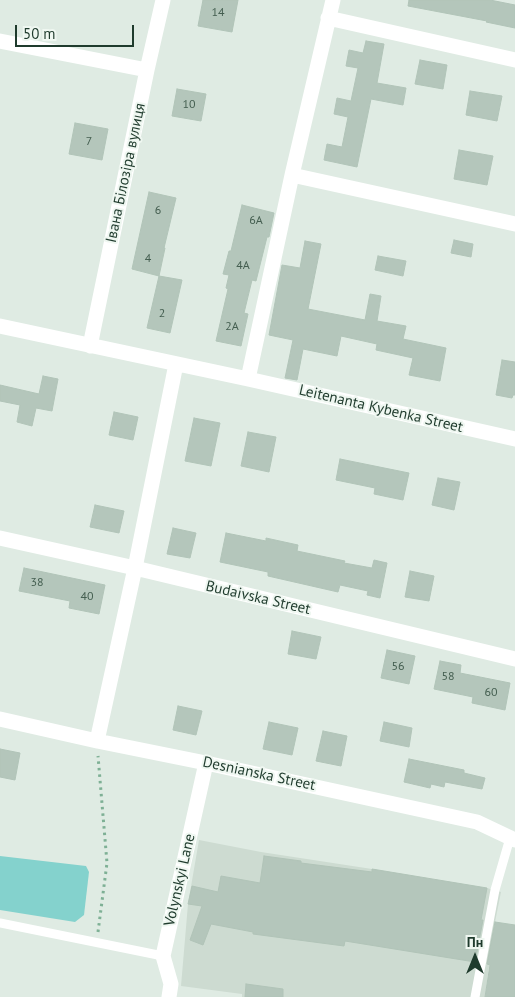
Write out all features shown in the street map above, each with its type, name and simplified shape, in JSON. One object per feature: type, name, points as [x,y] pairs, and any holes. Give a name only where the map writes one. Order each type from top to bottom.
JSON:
[{"type":"street","name":"Івана Білозіра вулиця","points":[[90,346],[163,0]]},
{"type":"street","points":[[248,379],[292,175],[333,0]]},
{"type":"street","points":[[328,18],[515,60]]},
{"type":"street","points":[[0,41],[147,70]]},
{"type":"street","points":[[292,175],[515,224]]},
{"type":"street","points":[[0,326],[176,364],[135,568],[97,741]]},
{"type":"street","name":"Leitenanta Kybenka Street","points":[[176,364],[515,439]]},
{"type":"street","name":"Budaivska Street","points":[[0,538],[135,568],[515,659]]},
{"type":"street","name":"Desnianska Street","points":[[0,719],[477,822],[512,839]]},
{"type":"street","name":"Volynskyi Lane","points":[[169,997],[171,984],[163,956],[206,763]]},
{"type":"lane","points":[[475,997],[495,890],[512,839]]},
{"type":"lane","points":[[0,923],[163,956]]},
{"type":"path","points":[[97,741],[108,863],[97,942]]},
{"type":"shaded area","points":[[199,840],[261,852],[487,888],[501,892],[485,997],[242,997],[242,994],[181,986],[188,904]]},
{"type":"water","points":[[0,856],[86,866],[89,872],[84,915],[75,922],[0,910]]},
{"type":"building","points":[[203,0],[238,0],[232,32],[198,26]]},
{"type":"building","points":[[409,0],[490,0],[515,5],[515,28],[408,6]]},
{"type":"building","points":[[366,41],[384,44],[377,83],[406,88],[403,105],[371,99],[357,167],[324,160],[327,144],[342,147],[348,117],[334,114],[337,98],[351,101],[358,68],[346,66],[349,50],[363,53]]},
{"type":"building","points":[[420,60],[447,65],[443,89],[415,84]]},
{"type":"building","points":[[177,89],[206,94],[201,121],[172,116]]},
{"type":"building","points":[[470,91],[502,96],[497,121],[466,115]]},
{"type":"building","points":[[75,123],[108,129],[102,160],[69,154]]},
{"type":"building","points":[[459,150],[493,156],[487,185],[454,179]]},
{"type":"building","points":[[149,192],[176,198],[159,276],[132,269]]},
{"type":"building","points":[[242,205],[274,213],[256,281],[252,280],[244,313],[248,314],[241,346],[216,341],[228,289],[226,288],[229,275],[223,274],[229,251],[231,251]]},
{"type":"building","points":[[454,240],[473,244],[471,257],[451,253]]},
{"type":"building","points":[[305,241],[321,244],[308,309],[365,320],[370,294],[381,296],[377,321],[406,326],[403,339],[446,348],[440,381],[409,375],[413,358],[376,350],[377,344],[341,336],[337,356],[303,349],[297,380],[285,378],[293,340],[269,335],[282,265],[300,268]]},
{"type":"building","points":[[378,256],[406,261],[403,276],[375,270]]},
{"type":"building","points":[[159,276],[182,280],[170,333],[147,328]]},
{"type":"building","points":[[502,360],[515,362],[515,395],[512,398],[496,395]]},
{"type":"building","points":[[43,376],[58,379],[52,411],[36,408],[32,426],[17,422],[20,405],[0,401],[0,385],[39,394]]},
{"type":"building","points":[[114,412],[138,417],[133,440],[109,435]]},
{"type":"building","points":[[194,418],[220,423],[211,466],[185,461]]},
{"type":"building","points":[[248,432],[276,437],[269,472],[241,466]]},
{"type":"building","points":[[340,459],[409,473],[403,500],[374,494],[375,488],[336,480]]},
{"type":"building","points":[[438,478],[460,482],[454,510],[432,505]]},
{"type":"building","points":[[95,505],[124,511],[119,533],[90,527]]},
{"type":"building","points":[[173,528],[196,533],[190,558],[167,554]]},
{"type":"building","points":[[226,533],[266,541],[266,538],[298,545],[297,551],[345,561],[344,563],[372,568],[374,560],[387,563],[380,598],[367,595],[368,591],[340,585],[338,592],[268,576],[268,572],[220,562]]},
{"type":"building","points":[[24,568],[105,585],[99,614],[69,608],[70,601],[19,591]]},
{"type":"building","points":[[410,571],[434,576],[429,601],[405,597]]},
{"type":"building","points":[[292,631],[321,637],[316,659],[288,654]]},
{"type":"building","points":[[387,650],[415,656],[409,684],[381,678]]},
{"type":"building","points":[[440,661],[461,665],[460,673],[510,683],[505,710],[472,703],[473,697],[434,689]]},
{"type":"building","points":[[178,706],[202,711],[196,735],[173,730]]},
{"type":"building","points":[[269,722],[298,728],[292,755],[263,749]]},
{"type":"building","points":[[384,722],[412,728],[409,747],[380,741]]},
{"type":"building","points":[[323,731],[347,736],[341,766],[316,761]]},
{"type":"building","points":[[0,749],[20,753],[15,780],[0,777]]},
{"type":"building","points":[[409,759],[464,770],[464,773],[485,778],[482,789],[445,782],[444,787],[431,784],[430,788],[404,782]]},
{"type":"building","points":[[264,856],[301,861],[301,863],[372,872],[372,869],[487,888],[475,962],[345,941],[344,946],[253,934],[253,932],[211,924],[203,945],[190,940],[202,906],[188,904],[192,886],[218,892],[221,876],[260,883]]},
{"type":"building","points":[[495,922],[515,925],[515,997],[485,997],[490,965],[487,964]]},
{"type":"building","points":[[246,984],[283,989],[283,997],[245,997]]}]
